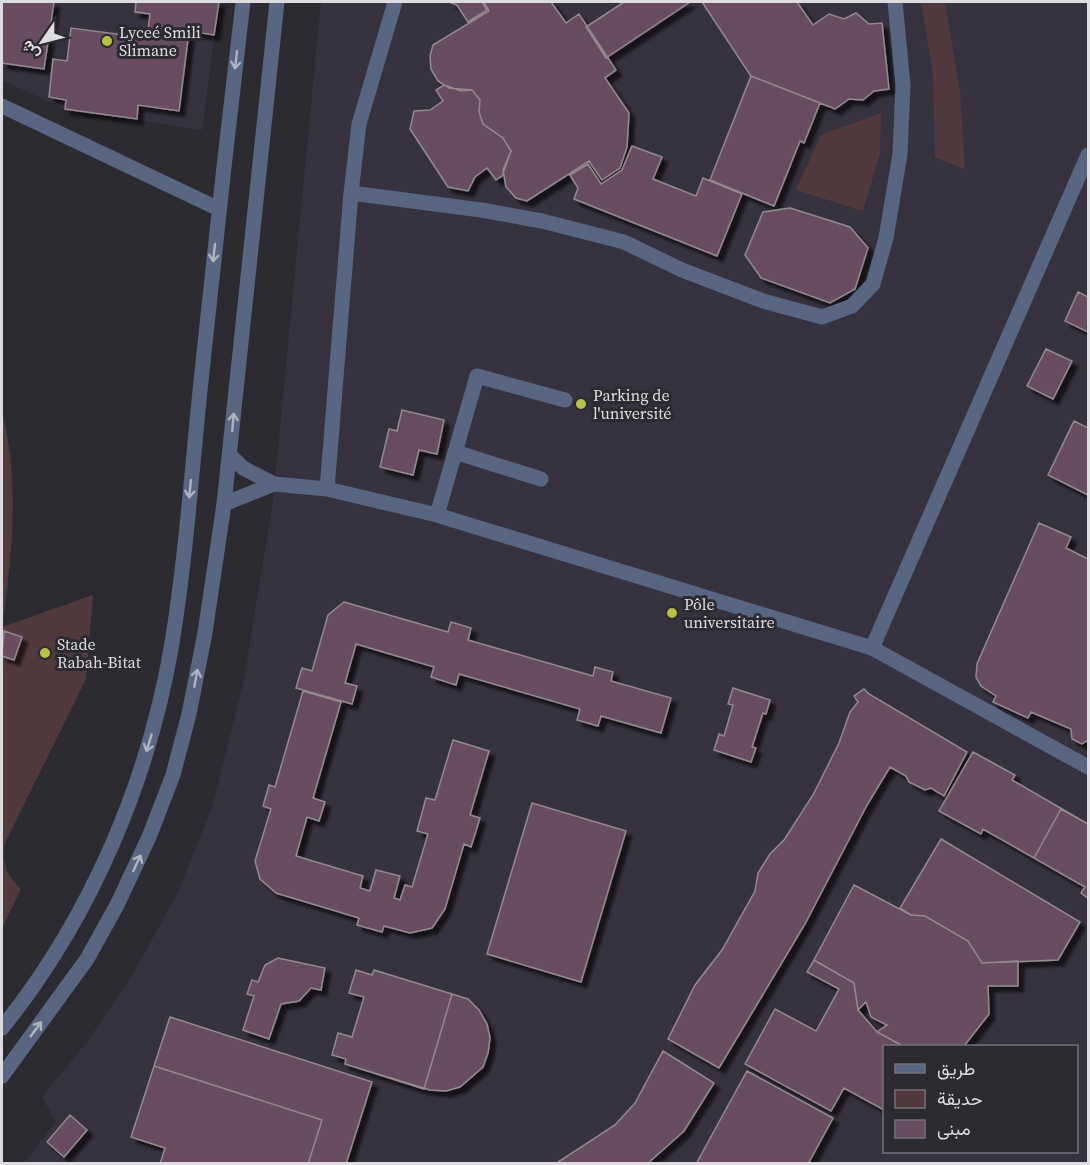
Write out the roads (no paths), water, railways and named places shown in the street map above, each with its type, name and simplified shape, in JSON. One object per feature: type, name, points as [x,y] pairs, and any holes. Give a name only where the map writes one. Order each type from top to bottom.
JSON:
[{"type":"street","points":[[2,1028],[46,966],[83,903],[121,822],[153,729],[172,643],[184,549],[243,2]]},
{"type":"street","points":[[2,1076],[87,959],[117,904],[149,837],[173,775],[189,714],[205,633],[224,504],[252,219],[277,2]]},
{"type":"street","points":[[327,489],[351,193],[359,124],[395,2]]},
{"type":"street","points":[[351,193],[481,210],[542,221],[614,239],[681,270],[763,301],[822,317],[852,306],[873,284],[886,238],[900,154],[903,85],[895,2]]},
{"type":"street","points":[[2,106],[219,209]]},
{"type":"street","points":[[872,648],[1089,155]]},
{"type":"street","points":[[437,515],[477,376],[565,400]]},
{"type":"street","points":[[455,452],[541,479]]},
{"type":"street","points":[[230,455],[250,473],[274,484],[327,489],[437,515],[872,648],[1089,767]]},
{"type":"street","points":[[224,504],[274,484]]},
{"type":"place","name":"Lyceé Smili Slimane","points":[[107,41]]},
{"type":"place","name":"Parking de l'université","points":[[581,404]]},
{"type":"place","name":"Pôle universitaire","points":[[672,613]]},
{"type":"place","name":"Stade Rabah-Bitat","points":[[45,653]]}]
